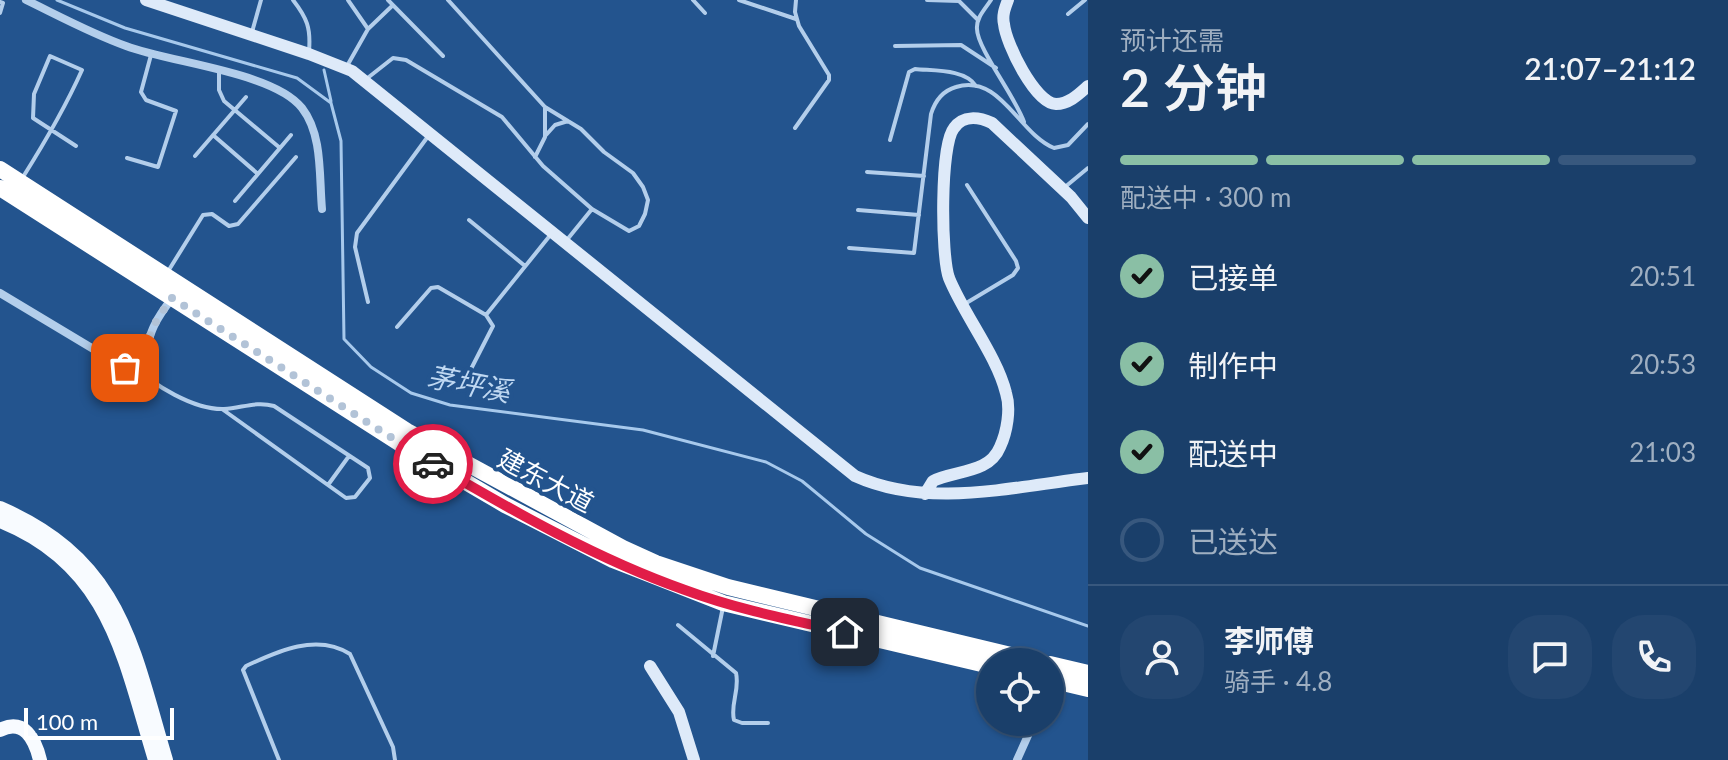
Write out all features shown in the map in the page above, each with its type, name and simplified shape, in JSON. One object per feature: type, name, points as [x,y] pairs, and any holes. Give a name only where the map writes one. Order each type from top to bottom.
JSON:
[{"type":"highway","name":"建东大道","points":[[0,169],[165,275],[176,292]]},
{"type":"highway","name":"建东大道","points":[[0,188],[460,462],[634,553],[726,595],[976,662]]},
{"type":"highway","name":"建东大道","points":[[726,595],[976,653]]},
{"type":"highway","name":"建东大道","points":[[1064,671],[1088,673]]},
{"type":"highway","name":"建东大道","points":[[1064,677],[1088,689]]},
{"type":"main road","points":[[146,0],[309,54],[345,68],[365,80],[840,466],[871,483],[925,494],[960,494],[1088,478]]},
{"type":"main road","points":[[1008,0],[1003,20],[1006,34],[1037,95],[1047,102],[1063,103],[1088,86]]},
{"type":"main road","points":[[925,494],[933,481],[989,462],[997,453],[1004,436],[1008,404],[1006,392],[949,276],[944,255],[947,147],[952,130],[958,124],[975,118],[992,123],[1063,189],[1083,201],[1088,218]]},
{"type":"main road","points":[[0,508],[31,522],[60,542],[105,591],[135,649],[166,760]]},
{"type":"main road","points":[[0,521],[27,533],[53,551],[96,597],[127,659],[155,760]]},
{"type":"main road","points":[[650,666],[679,712],[694,760]]},
{"type":"main road","points":[[0,730],[16,726],[28,732],[35,741],[40,760]]},
{"type":"street","points":[[26,0],[96,34],[151,55],[274,88],[302,108],[316,141],[322,209]]},
{"type":"street","points":[[0,293],[115,365],[125,368],[133,365],[145,352],[151,331],[176,292]]},
{"type":"street","points":[[1017,760],[1028,736]]},
{"type":"lane","points":[[251,35],[261,0]]},
{"type":"lane","points":[[293,0],[307,18],[309,54]]},
{"type":"lane","points":[[348,0],[368,29]]},
{"type":"lane","points":[[388,0],[443,56]]},
{"type":"lane","points":[[365,80],[382,63],[393,58],[406,60],[502,117],[535,157],[592,209],[629,231],[639,226],[648,200],[633,173],[568,121],[545,107],[448,0]]},
{"type":"lane","points":[[693,0],[705,13]]},
{"type":"lane","points":[[739,0],[796,19]]},
{"type":"lane","points":[[795,128],[829,80],[796,19],[796,0]]},
{"type":"lane","points":[[927,0],[959,1],[978,20]]},
{"type":"lane","points":[[991,0],[978,20],[979,38],[1013,96],[1026,127]]},
{"type":"lane","points":[[1068,14],[1085,0]]},
{"type":"lane","points":[[0,2],[3,3],[0,13]]},
{"type":"lane","points":[[345,68],[368,29],[393,5]]},
{"type":"lane","points":[[895,46],[961,45],[997,69]]},
{"type":"lane","points":[[127,158],[158,167],[176,111],[146,100],[141,92],[151,55]]},
{"type":"lane","points":[[20,182],[52,131],[82,70],[50,56],[34,94],[33,118],[52,131],[76,146]]},
{"type":"lane","points":[[890,140],[909,72],[915,69],[962,75],[971,78],[976,86]]},
{"type":"lane","points":[[219,71],[220,96],[280,148]]},
{"type":"lane","points":[[849,248],[914,253],[935,104],[949,89],[976,86],[993,93],[1041,141],[1060,148],[1087,128]]},
{"type":"lane","points":[[195,156],[246,97]]},
{"type":"lane","points":[[545,107],[545,137]]},
{"type":"lane","points":[[535,157],[555,125],[568,121]]},
{"type":"lane","points":[[368,302],[355,247],[357,233],[430,133]]},
{"type":"lane","points":[[213,135],[258,174]]},
{"type":"lane","points":[[235,201],[291,135]]},
{"type":"lane","points":[[165,275],[203,215],[212,214],[229,226],[238,224],[296,157]]},
{"type":"lane","points":[[1063,189],[1088,168]]},
{"type":"lane","points":[[867,172],[924,176]]},
{"type":"lane","points":[[962,305],[1013,275],[1018,268],[967,185]]},
{"type":"lane","points":[[565,243],[592,209]]},
{"type":"lane","points":[[858,210],[919,215]]},
{"type":"lane","points":[[469,220],[525,266]]},
{"type":"lane","points":[[486,315],[552,232]]},
{"type":"lane","points":[[397,327],[431,288],[438,287],[486,315],[493,326],[471,369]]},
{"type":"lane","points":[[133,365],[186,399],[222,409],[351,499],[370,478],[368,468],[274,406],[257,403],[222,409]]},
{"type":"lane","points":[[328,485],[349,456]]},
{"type":"lane","points":[[713,656],[726,595]]},
{"type":"lane","points":[[678,625],[736,673],[738,684],[732,711],[734,720],[768,723]]},
{"type":"lane","points":[[279,760],[243,673],[246,666],[297,645],[338,649],[350,654],[393,747],[395,760]]},
{"type":"waterway","name":"茅坪溪","points":[[57,0],[125,28],[297,78],[331,103],[341,141],[344,339],[371,367],[411,393],[450,405],[643,430],[766,462],[802,481],[866,534],[920,568],[1088,626]]},
{"type":"waterway","points":[[324,70],[331,101]]},
{"type":"way so far","points":[[125,368],[133,365],[145,352],[151,331],[172,298],[433,464]]},
{"type":"route","points":[[433,464],[505,505],[650,577],[724,603],[845,632]]}]
